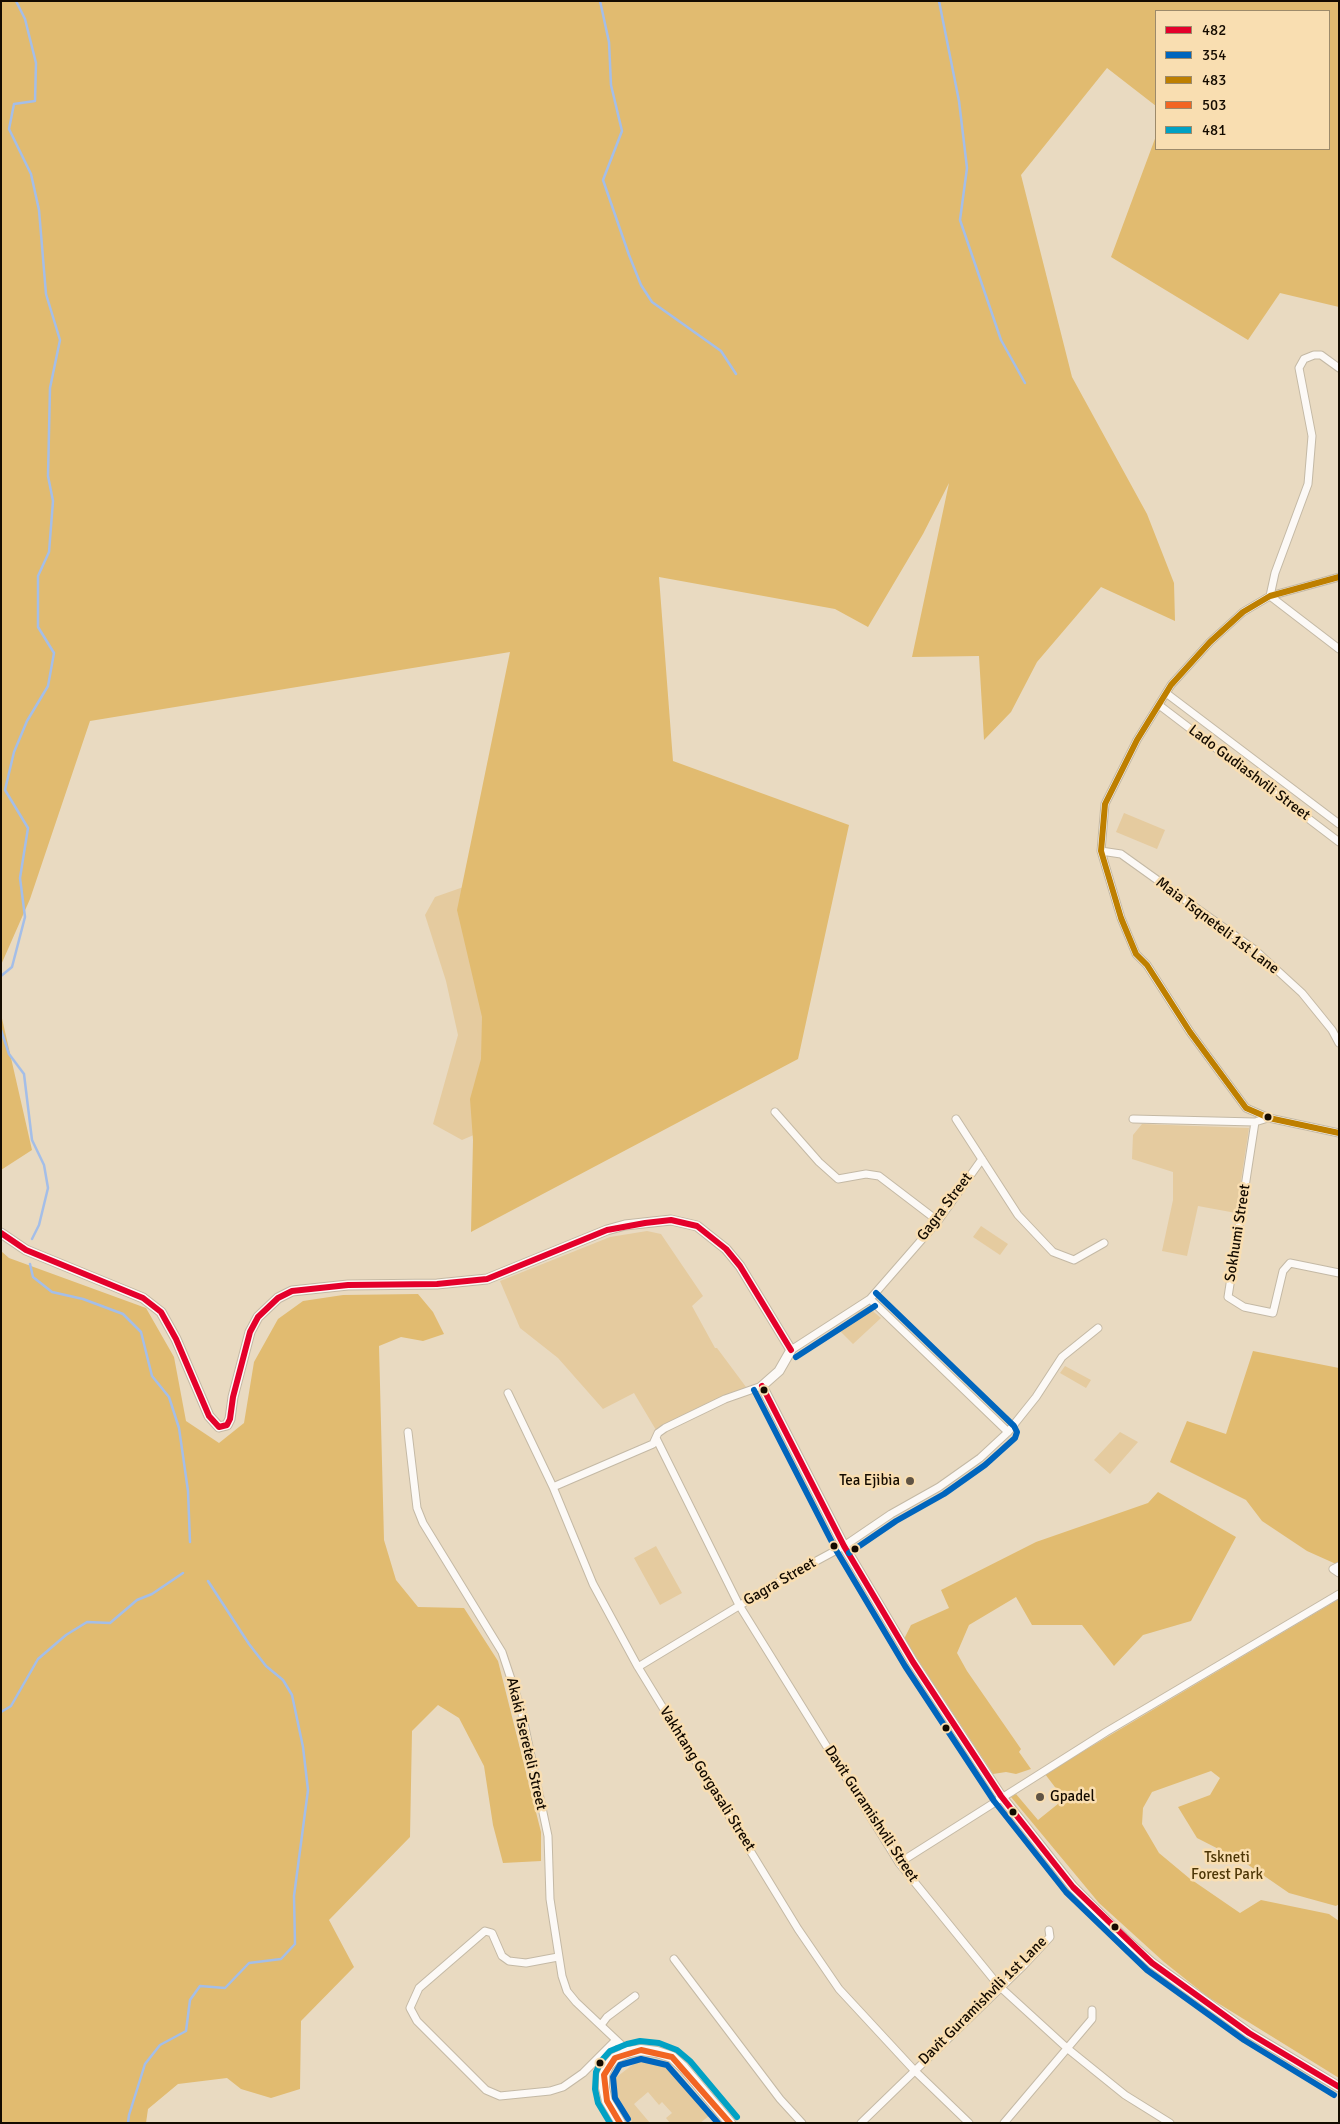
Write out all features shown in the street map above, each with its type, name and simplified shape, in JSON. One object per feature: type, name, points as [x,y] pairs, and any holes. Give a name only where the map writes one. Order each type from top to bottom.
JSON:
[{"type":"main road","points":[[620,2123],[607,2101],[603,2082],[608,2066],[616,2058],[629,2052],[649,2050],[672,2057],[683,2067],[730,2123]]},
{"type":"street","points":[[1270,596],[1275,573],[1308,484],[1312,436],[1299,368],[1304,359],[1314,355],[1321,356],[1339,368]]},
{"type":"street","points":[[1339,577],[1270,596],[1244,612],[1210,642],[1171,685],[1137,740],[1105,804],[1101,850],[1121,918],[1136,954],[1147,965],[1190,1032],[1246,1108],[1269,1118],[1339,1133]]},
{"type":"street","points":[[1270,596],[1339,649]]},
{"type":"street","name":"Lado Gudiashvili Street","points":[[1166,694],[1339,824]]},
{"type":"street","name":"Lado Gudiashvili Street","points":[[1159,705],[1339,842]]},
{"type":"street","points":[[1256,778],[1264,767]]},
{"type":"street","name":"Maia Tsqneteli 1st Lane","points":[[1101,850],[1121,854],[1255,950],[1302,993],[1332,1030],[1339,1043]]},
{"type":"street","points":[[775,1112],[819,1162],[838,1179],[866,1174],[879,1176],[938,1221]]},
{"type":"street","points":[[1133,1120],[1255,1122],[1269,1118]]},
{"type":"street","name":"Gagra Street","points":[[956,1119],[1018,1215],[1053,1252],[1074,1260],[1104,1243]]},
{"type":"street","name":"Sokhumi Street","points":[[1255,1122],[1228,1297],[1244,1307],[1273,1313],[1283,1271],[1290,1263],[1339,1273]]},
{"type":"street","name":"Gagra Street","points":[[791,1350],[870,1299],[938,1221],[982,1159]]},
{"type":"street","points":[[1,1233],[26,1250],[143,1298],[161,1312],[176,1339],[209,1416],[220,1427],[226,1425],[230,1419],[233,1397],[250,1332],[258,1317],[278,1298],[292,1291],[348,1285],[437,1284],[487,1279],[607,1230],[638,1223],[671,1220],[697,1226],[714,1239],[740,1266],[791,1350],[779,1371],[762,1386],[725,1399],[665,1428],[653,1444],[553,1487]]},
{"type":"street","points":[[870,1299],[1008,1432]]},
{"type":"street","name":"Gagra Street","points":[[638,1667],[740,1605],[844,1546],[891,1514],[938,1487],[980,1458],[1008,1432],[1036,1397],[1062,1356],[1098,1328]]},
{"type":"street","points":[[762,1386],[844,1546],[913,1662],[1001,1796],[1074,1887],[1116,1931],[1152,1963],[1249,2033],[1339,2087]]},
{"type":"street","name":"Vakhtang Gorgasali Street","points":[[508,1393],[553,1487],[593,1584],[638,1667],[793,1920],[839,1989],[914,2070],[969,2123]]},
{"type":"street","name":"Akaki Tsereteli Street","points":[[408,1432],[417,1508],[423,1523],[502,1652],[521,1709],[548,1836],[550,1899],[558,1957],[567,1991],[629,2052]]},
{"type":"street","name":"Davit Guramishvili Street","points":[[656,1438],[740,1605],[899,1863],[999,1986],[1068,2049],[1125,2094],[1170,2123]]},
{"type":"street","points":[[1339,1566],[1333,1569],[1339,1573]]},
{"type":"street","points":[[899,1863],[1001,1796],[1339,1594]]},
{"type":"street","name":"Davit Guramishvili 1st Lane","points":[[861,2123],[1050,1937],[1049,1930]]},
{"type":"street","points":[[558,1957],[526,1963],[509,1961],[502,1956],[492,1933],[485,1931],[445,1964],[414,1996],[410,2008],[417,2020],[486,2090],[500,2096],[550,2091],[563,2087],[583,2074],[616,2040]]},
{"type":"street","points":[[674,1959],[780,2099],[802,2123]]},
{"type":"street","points":[[601,2025],[607,2017],[635,1996]]},
{"type":"street","points":[[1004,2123],[1092,2019],[1092,2010]]},
{"type":"shaded area","points":[[1,1],[1339,1],[1339,307],[1280,293],[1248,340],[1111,257],[1155,139],[1155,150],[1330,150],[1330,10],[1155,10],[1155,105],[1107,68],[1021,175],[1072,377],[1147,514],[1174,583],[1175,621],[1101,587],[1037,662],[1011,712],[984,740],[979,656],[912,657],[949,483],[923,534],[868,627],[835,609],[659,577],[673,761],[849,825],[798,1059],[471,1232],[473,1140],[470,1099],[481,1059],[482,1017],[457,910],[510,652],[90,721],[30,899],[1,965]]},
{"type":"shaded area","points":[[1124,813],[1165,830],[1157,849],[1116,832]]},
{"type":"shaded area","points":[[472,884],[521,889],[476,1134],[462,1140],[433,1124],[458,1035],[446,981],[425,915],[435,897]]},
{"type":"shaded area","points":[[1,1014],[32,1150],[1,1170]]},
{"type":"shaded area","points":[[1142,1124],[1249,1128],[1236,1213],[1198,1206],[1187,1256],[1162,1251],[1173,1200],[1173,1172],[1132,1159],[1133,1135]]},
{"type":"shaded area","points":[[981,1226],[1008,1244],[1000,1255],[973,1237]]},
{"type":"shaded area","points":[[647,1231],[661,1234],[703,1296],[692,1306],[715,1348],[717,1348],[746,1387],[656,1430],[634,1393],[603,1409],[558,1358],[520,1328],[500,1281],[610,1237]]},
{"type":"shaded area","points":[[1,1251],[9,1258],[146,1308],[174,1357],[186,1421],[219,1443],[244,1423],[254,1362],[278,1319],[303,1301],[343,1295],[418,1294],[433,1312],[444,1334],[423,1341],[401,1337],[379,1346],[384,1540],[396,1580],[418,1607],[464,1608],[498,1661],[541,1832],[541,1861],[503,1863],[493,1825],[484,1766],[459,1718],[438,1705],[412,1731],[410,1837],[329,1920],[354,1967],[301,2021],[300,2089],[271,2098],[241,2089],[227,2078],[178,2084],[148,2109],[146,2123],[1,2123]]},
{"type":"shaded area","points":[[868,1307],[881,1318],[853,1344],[839,1330],[858,1312]]},
{"type":"shaded area","points":[[1253,1351],[1339,1368],[1339,1562],[1336,1564],[1307,1551],[1262,1521],[1246,1500],[1170,1462],[1187,1421],[1226,1434]]},
{"type":"shaded area","points":[[1065,1366],[1091,1380],[1086,1388],[1060,1373]]},
{"type":"shaded area","points":[[1120,1432],[1138,1442],[1110,1474],[1094,1460]]},
{"type":"shaded area","points":[[1158,1492],[1236,1537],[1191,1621],[1143,1635],[1114,1666],[1082,1625],[1032,1625],[1016,1597],[969,1625],[957,1653],[967,1671],[1021,1749],[1019,1752],[1031,1769],[1016,1774],[1006,1772],[993,1774],[904,1639],[911,1625],[949,1608],[941,1590],[1036,1542],[1148,1503]]},
{"type":"shaded area","points":[[656,1546],[682,1593],[660,1605],[634,1558]]},
{"type":"shaded area","name":"Tskneti Forest Park","points":[[1339,1599],[1339,1904],[1336,1906],[1289,1893],[1244,1862],[1197,1838],[1178,1807],[1210,1795],[1220,1778],[1211,1771],[1152,1792],[1143,1808],[1142,1824],[1159,1853],[1189,1878],[1240,1913],[1261,1900],[1329,1914],[1339,1921],[1339,2078],[1208,1997],[1164,1962],[1099,1903],[1011,1797],[1016,1794],[1038,1820],[1064,1799],[1045,1774]]},
{"type":"shaded area","points":[[640,2059],[672,2069],[709,2116],[700,2123],[670,2123],[666,2118],[672,2113],[662,2102],[659,2105],[648,2092],[634,2104],[650,2123],[633,2123],[619,2103],[614,2079]]},
{"type":"waterway","points":[[1,976],[12,967],[25,917],[20,878],[28,828],[5,790],[14,752],[27,721],[48,686],[54,653],[38,627],[38,576],[49,552],[53,501],[48,476],[50,388],[60,340],[46,294],[39,210],[31,174],[9,129],[14,104],[35,101],[36,63],[25,19],[16,1]]},
{"type":"waterway","points":[[600,1],[609,42],[611,85],[622,131],[603,180],[629,255],[641,285],[652,302],[721,351],[736,374]]},
{"type":"waterway","points":[[939,1],[959,101],[967,168],[960,220],[1001,340],[1025,383]]},
{"type":"waterway","points":[[1,1030],[9,1054],[24,1074],[32,1140],[44,1165],[48,1188],[39,1225],[32,1239]]},
{"type":"waterway","points":[[30,1264],[33,1277],[52,1292],[83,1299],[123,1314],[141,1332],[152,1376],[169,1397],[179,1428],[188,1491],[190,1542]]},
{"type":"waterway","points":[[1,1712],[11,1706],[38,1659],[66,1635],[87,1622],[110,1623],[137,1600],[152,1594],[183,1573]]},
{"type":"waterway","points":[[128,2123],[145,2064],[160,2045],[186,2031],[190,2000],[200,1986],[225,1988],[249,1963],[281,1959],[295,1944],[294,1896],[308,1790],[303,1747],[292,1695],[283,1680],[266,1666],[249,1644],[208,1581]]},
{"type":"transit line","name":"483","points":[[1339,577],[1270,596],[1243,612],[1210,642],[1171,685],[1137,740],[1105,804],[1101,851],[1121,918],[1136,954],[1147,965],[1190,1032],[1246,1108],[1269,1118],[1339,1133]]},
{"type":"transit line","name":"482","points":[[1,1233],[26,1250],[143,1298],[161,1312],[176,1339],[209,1416],[219,1427],[227,1425],[230,1419],[233,1397],[250,1332],[258,1317],[278,1298],[292,1291],[348,1285],[437,1284],[487,1279],[607,1230],[645,1223],[671,1220],[697,1226],[726,1249],[740,1266],[791,1350]]},
{"type":"transit line","name":"354","points":[[849,1553],[896,1521],[944,1494],[985,1465],[1015,1438],[1017,1432],[1014,1426],[876,1293]]},
{"type":"transit line","name":"354","points":[[796,1357],[875,1306]]},
{"type":"transit line","name":"482","points":[[762,1386],[844,1546],[913,1662],[1001,1796],[1073,1887],[1152,1963],[1249,2033],[1339,2087]]},
{"type":"transit line","name":"354","points":[[754,1390],[836,1550],[905,1666],[994,1801],[1066,1892],[1147,1970],[1244,2040],[1334,2095]]},
{"type":"transit line","name":"481","points":[[610,2123],[598,2103],[595,2089],[596,2072],[601,2061],[610,2051],[640,2041],[659,2043],[677,2050],[690,2061],[737,2117]]},
{"type":"transit line","name":"503","points":[[620,2123],[607,2101],[604,2075],[615,2058],[641,2050],[672,2057],[730,2123]]},
{"type":"transit line","name":"354","points":[[628,2119],[615,2098],[613,2077],[620,2065],[641,2059],[667,2065],[718,2123]]},
{"type":"place","name":"Tea Ejibia","points":[[910,1481]]},
{"type":"place","name":"Gpadel","points":[[1040,1797]]}]
